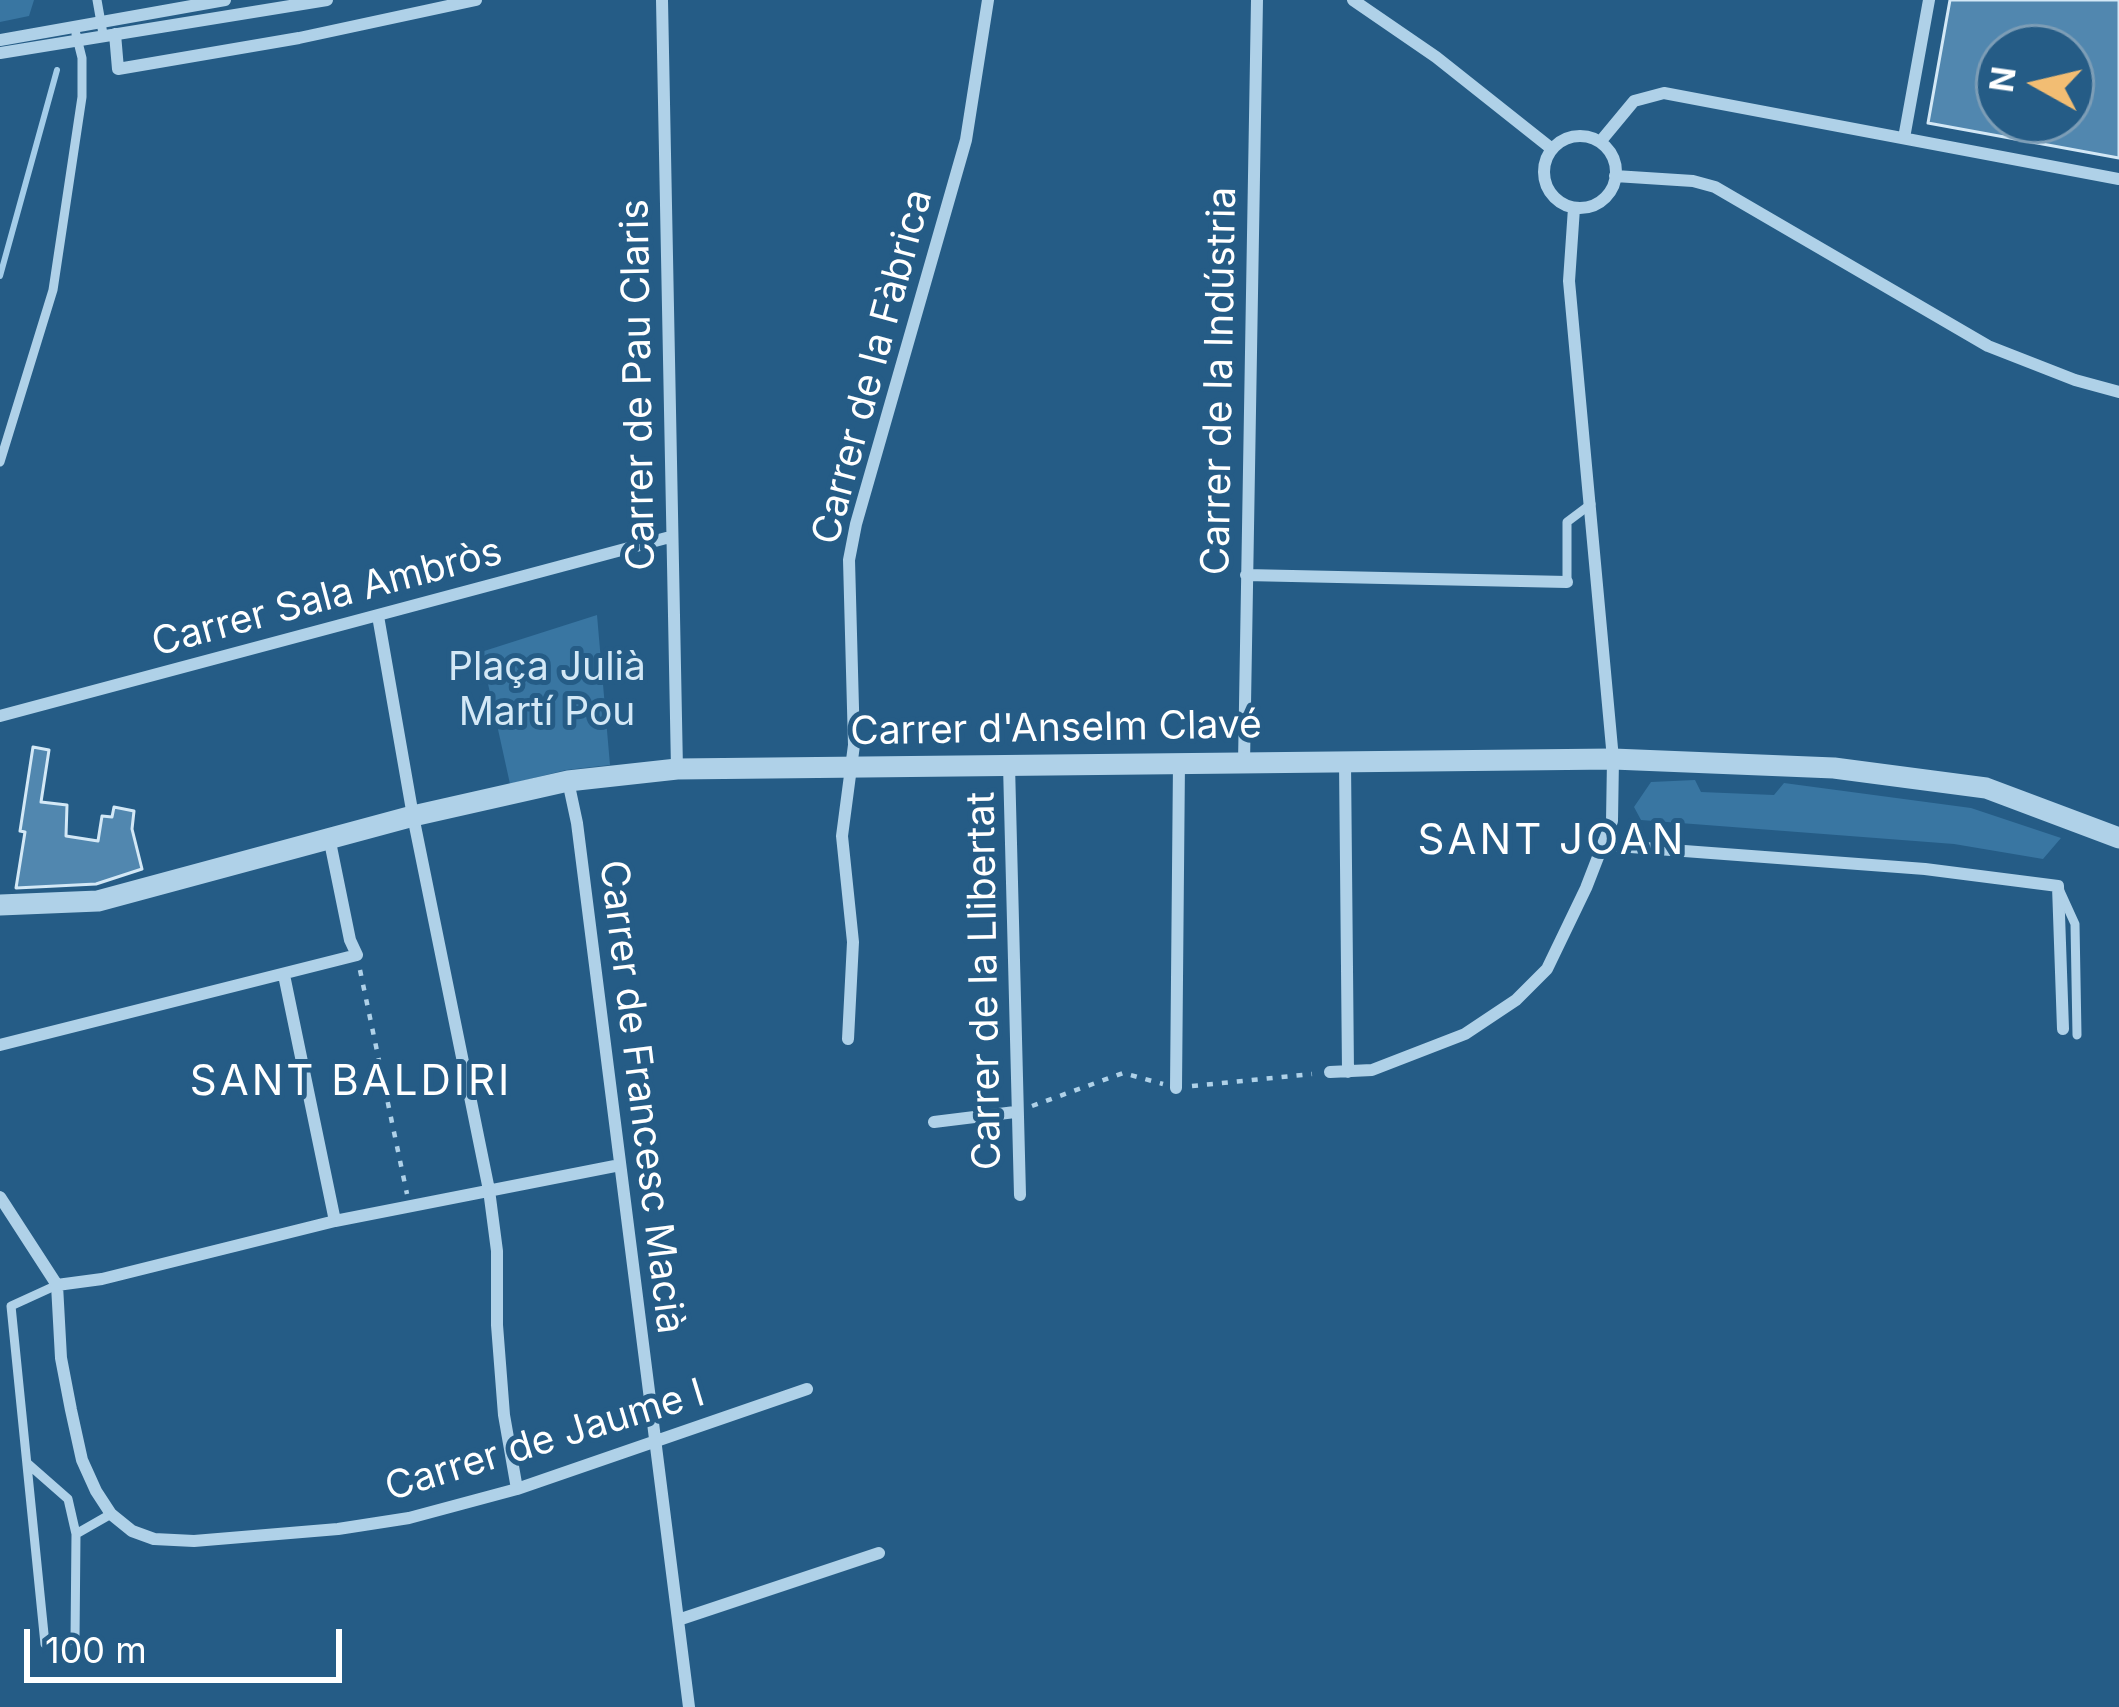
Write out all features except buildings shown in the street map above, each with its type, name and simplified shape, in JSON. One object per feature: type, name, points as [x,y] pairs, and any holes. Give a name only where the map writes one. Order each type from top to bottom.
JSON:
[{"type":"street","points":[[106,30],[225,0]]},
{"type":"street","points":[[0,40],[327,0]]},
{"type":"street","points":[[106,30],[118,70],[476,0]]},
{"type":"street","name":"Carrer de Pau Claris","points":[[662,0],[676,769]]},
{"type":"street","name":"Carrer de la Fàbrica","points":[[848,1040],[854,976],[842,836],[854,745],[848,596],[853,542],[966,140],[988,0]]},
{"type":"street","name":"Carrer de la Indústria","points":[[1244,763],[1257,0]]},
{"type":"street","points":[[1352,0],[1407,36],[1552,148]]},
{"type":"street","points":[[1904,139],[1929,0]]},
{"type":"street","points":[[0,53],[76,33]]},
{"type":"street","points":[[1600,142],[1634,101],[1664,93],[2119,179]]},
{"type":"street","points":[[1577,135],[1600,142],[1609,151],[1615,176],[1610,190],[1599,203],[1574,208],[1556,200],[1546,184],[1544,166],[1552,148],[1577,135]]},
{"type":"street","points":[[1615,176],[1715,187],[1988,346],[2119,392]]},
{"type":"street","points":[[1330,1072],[1372,1070],[1465,1034],[1516,1000],[1547,969],[1612,821],[1613,759],[1569,280],[1574,208]]},
{"type":"street","name":"Carrer Sala Ambròs","points":[[0,716],[670,537]]},
{"type":"street","points":[[1246,574],[1568,582]]},
{"type":"street","points":[[378,616],[412,816],[488,1190],[504,1415],[517,1489]]},
{"type":"street","name":"Carrer d'Anselm Clavé","points":[[0,905],[98,902],[412,816],[568,781],[676,769],[1613,759],[1834,768],[1986,788],[2119,838]]},
{"type":"street","points":[[1175,1088],[1179,762]]},
{"type":"street","points":[[1345,762],[1348,1072]]},
{"type":"street","name":"Carrer de la Llibertat","points":[[1010,765],[1020,1195]]},
{"type":"street","name":"Carrer de Francesc Macià","points":[[568,781],[689,1707]]},
{"type":"street","points":[[0,1045],[357,955],[329,838]]},
{"type":"street","points":[[1604,844],[1925,869],[2058,886],[2063,1029]]},
{"type":"street","points":[[284,975],[335,1221]]},
{"type":"street","points":[[934,1122],[1016,1112]]},
{"type":"street","points":[[57,1285],[102,1279],[409,1205],[620,1165]]},
{"type":"street","points":[[0,1197],[57,1285],[70,1411],[82,1460],[111,1514]]},
{"type":"street","name":"Carrer de Jaume I","points":[[111,1514],[132,1531],[154,1539],[194,1541],[409,1518],[517,1489],[807,1389]]},
{"type":"street","points":[[678,1620],[879,1553]]},
{"type":"lane","points":[[97,0],[106,30]]},
{"type":"lane","points":[[0,462],[53,290],[82,97],[76,33]]},
{"type":"lane","points":[[1568,582],[1567,522],[1592,504]]},
{"type":"lane","points":[[2058,886],[2075,924],[2077,1034]]},
{"type":"lane","points":[[27,1463],[68,1499],[76,1534],[75,1640],[45,1644],[11,1306],[57,1285]]},
{"type":"lane","points":[[76,1534],[111,1514]]},
{"type":"path","points":[[357,955],[409,1205]]},
{"type":"green space","points":[[0,0],[34,0],[29,16],[0,22]]},
{"type":"green space","name":"Plaça Julià Martí Pou","points":[[597,615],[610,765],[510,784],[481,652]]},
{"type":"green space","points":[[1695,780],[1701,792],[1774,795],[1784,783],[1971,808],[2061,838],[2043,859],[1954,844],[1641,820],[1634,807],[1651,782]]},
{"type":"waterway","points":[[0,276],[57,70]]},
{"type":"district","name":"SANT JOAN","points":[[1552,841]]},
{"type":"district","name":"SANT BALDIRI","points":[[351,1082]]}]
